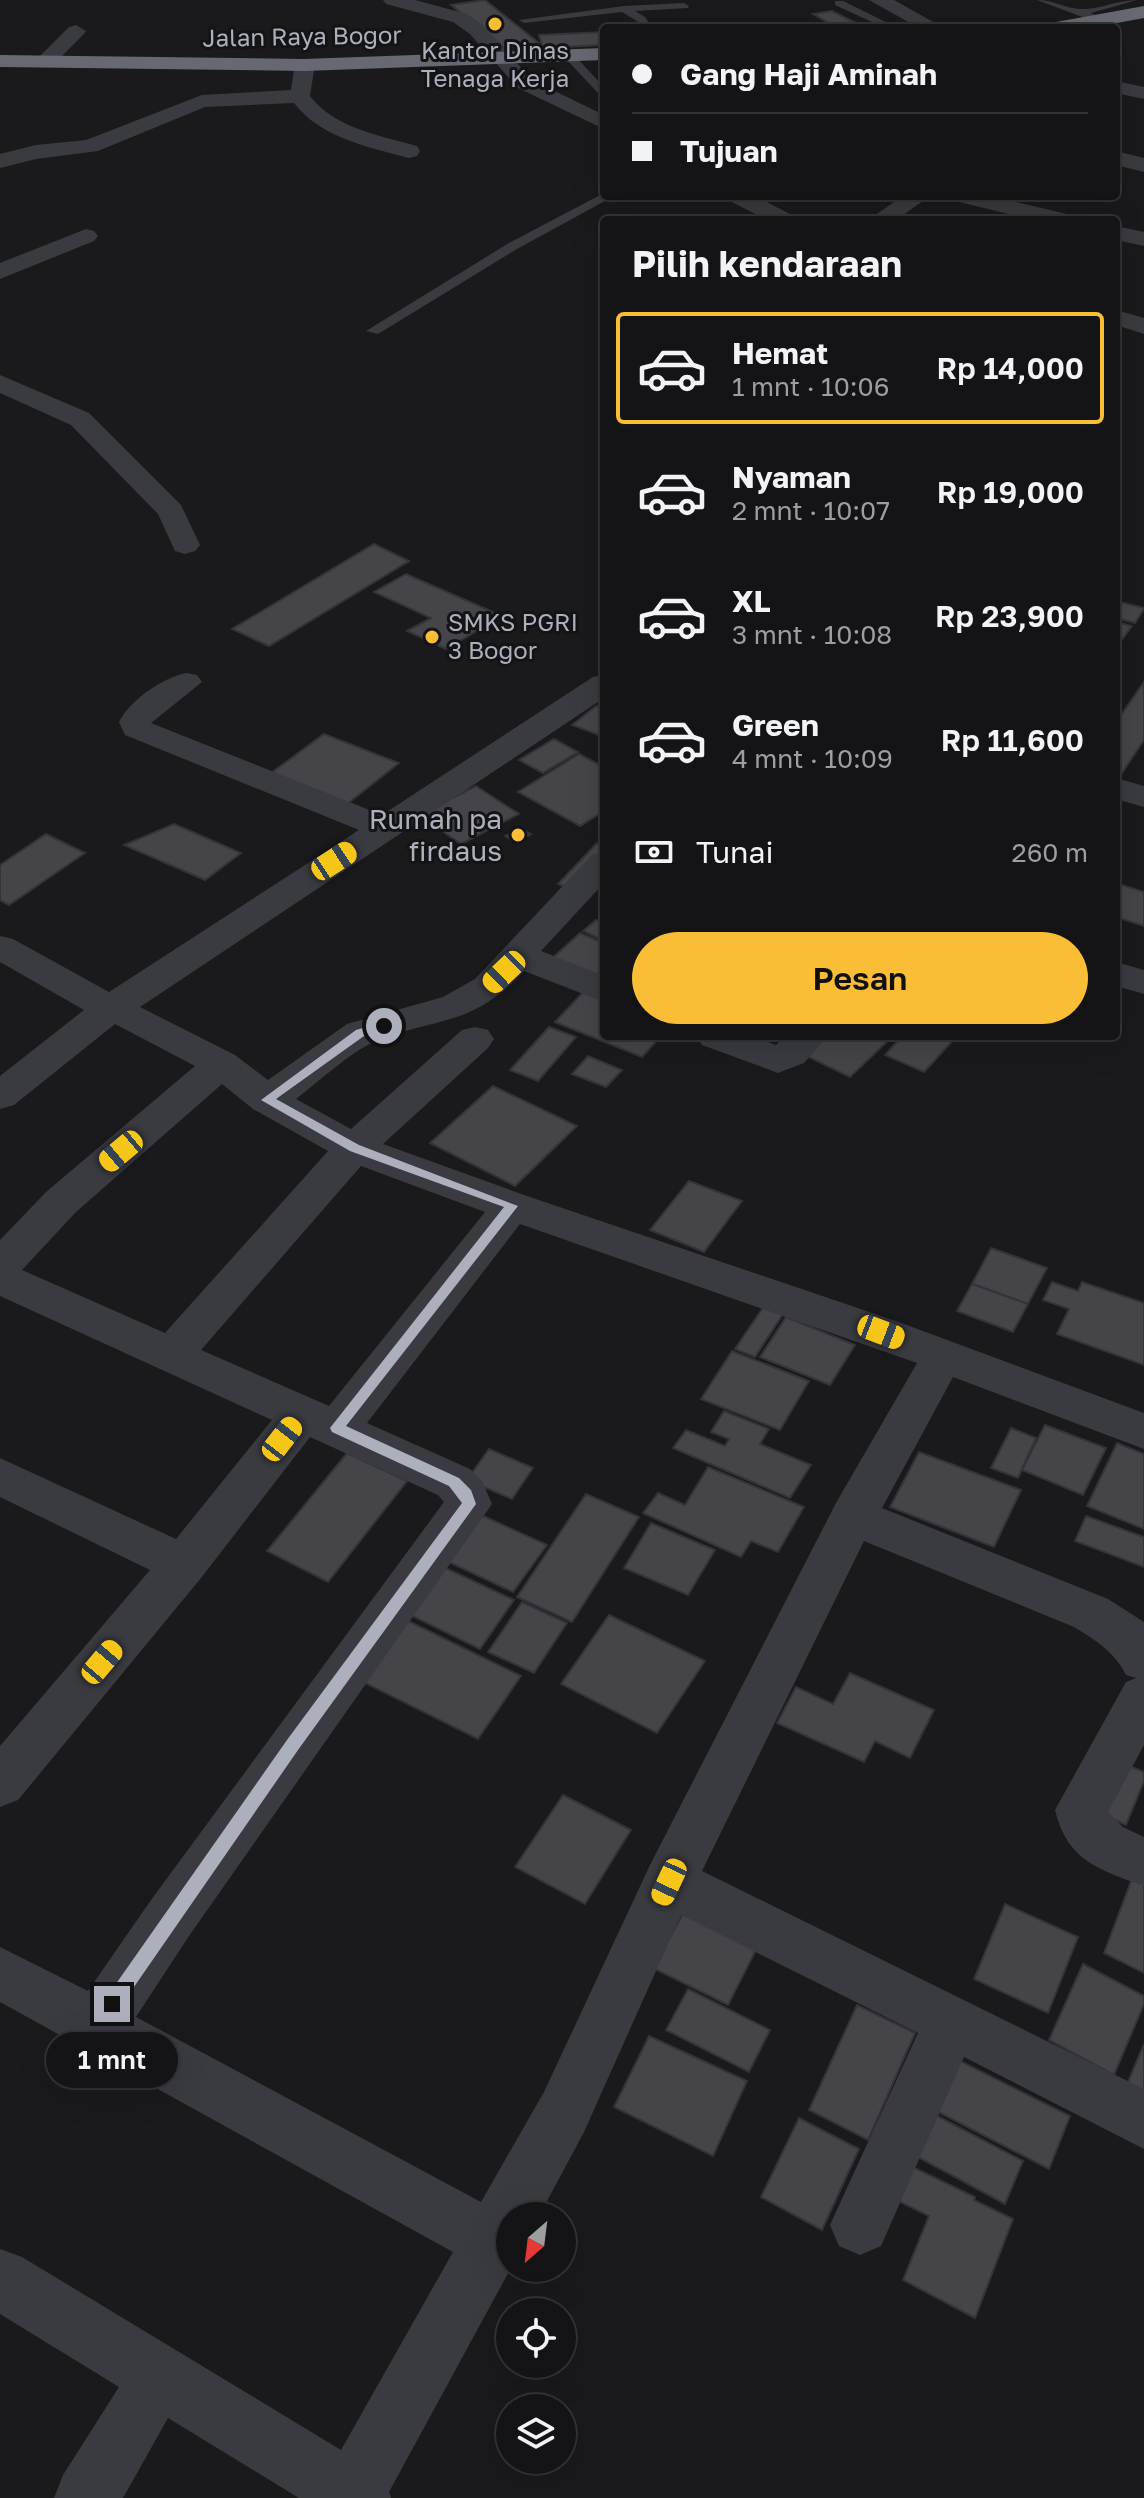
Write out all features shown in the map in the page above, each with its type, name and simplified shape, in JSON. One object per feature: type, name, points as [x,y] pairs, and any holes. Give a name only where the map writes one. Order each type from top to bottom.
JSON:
[{"type":"highway","points":[[1082,24],[1144,12]]},
{"type":"highway","name":"Jalan Raya Bogor","points":[[0,61],[304,65],[600,54]]},
{"type":"street","points":[[393,0],[460,18],[477,30],[525,84],[600,121]]},
{"type":"street","points":[[879,0],[926,24]]},
{"type":"street","points":[[0,53],[39,62],[76,31]]},
{"type":"street","points":[[304,65],[300,96],[311,113],[324,122],[409,151]]},
{"type":"street","points":[[1120,88],[1144,93]]},
{"type":"street","points":[[0,161],[36,152],[90,146],[202,101],[300,96]]},
{"type":"street","points":[[1120,159],[1144,165]]},
{"type":"street","points":[[746,200],[776,216]]},
{"type":"street","points":[[886,216],[912,200]]},
{"type":"street","points":[[980,200],[1046,216]]},
{"type":"street","points":[[1120,234],[1144,239]]},
{"type":"street","points":[[0,272],[86,236]]},
{"type":"street","points":[[1120,318],[1144,326]]},
{"type":"street","points":[[0,383],[80,419],[171,511],[185,545]]},
{"type":"street","points":[[186,682],[139,714],[136,728],[384,828]]},
{"type":"street","points":[[0,1096],[110,1009],[600,687]]},
{"type":"street","points":[[1120,789],[1144,797]]},
{"type":"street","points":[[267,1100],[360,1033],[469,999],[488,987],[600,866]]},
{"type":"street","points":[[0,947],[110,1009],[145,1022],[221,1064],[267,1100],[354,1148],[943,1356],[1144,1431]]},
{"type":"street","points":[[520,956],[600,988]]},
{"type":"street","points":[[1120,975],[1144,982]]},
{"type":"street","points":[[172,1354],[354,1148],[475,1039]]},
{"type":"street","points":[[726,1040],[778,1060],[805,1040]]},
{"type":"street","points":[[0,1267],[61,1202],[221,1064]]},
{"type":"street","points":[[0,1784],[184,1564],[320,1421],[512,1206]]},
{"type":"street","points":[[0,1278],[454,1482],[466,1494],[469,1504],[231,1831],[98,2025]]},
{"type":"street","points":[[0,2279],[354,2497],[564,2112],[669,1882],[853,1516],[943,1356]]},
{"type":"street","points":[[5,1487],[184,1564]]},
{"type":"street","points":[[853,1516],[1091,1613],[1117,1629],[1144,1660]]},
{"type":"street","points":[[1144,1697],[1081,1810],[1084,1828],[1097,1841],[1144,1862]]},
{"type":"street","points":[[669,1882],[952,2021],[1144,2120]]},
{"type":"street","points":[[0,1973],[494,2242]]},
{"type":"street","points":[[860,2225],[952,2021]]},
{"type":"street","points":[[86,2498],[140,2410]]},
{"type":"lane","points":[[1042,0],[1101,21]]},
{"type":"lane","points":[[1081,12],[1132,0]]},
{"type":"lane","points":[[839,3],[884,24]]},
{"type":"lane","points":[[524,20],[684,6]]},
{"type":"lane","points":[[624,9],[644,24]]},
{"type":"lane","points":[[854,22],[872,19]]},
{"type":"lane","points":[[568,55],[600,89]]},
{"type":"lane","points":[[373,331],[513,246],[600,200]]},
{"type":"building","name":"Kantor Dinas Tenaga Kerja","points":[[485,0],[539,43],[504,48],[451,5]]},
{"type":"building","points":[[832,11],[858,24],[831,24],[813,14]]},
{"type":"building","name":"Kantor Dinas Tenaga Kerja","points":[[600,32],[600,45],[543,48],[539,35]]},
{"type":"building","points":[[374,544],[409,561],[269,646],[232,629]]},
{"type":"building","points":[[406,574],[502,616],[446,649],[407,631],[431,618],[374,592]]},
{"type":"building","points":[[1120,602],[1144,608],[1135,623],[1120,619]]},
{"type":"building","points":[[1120,623],[1132,626],[1120,642]]},
{"type":"building","points":[[1144,682],[1144,740],[1120,776],[1120,716]]},
{"type":"building","points":[[596,706],[600,707],[600,736],[572,725]]},
{"type":"building","points":[[324,734],[399,763],[347,804],[271,773]]},
{"type":"building","points":[[554,739],[578,752],[543,773],[519,760]]},
{"type":"building","points":[[579,754],[600,765],[600,814],[580,826],[518,792]]},
{"type":"building","points":[[476,786],[519,814],[461,844],[419,815]]},
{"type":"building","points":[[174,824],[241,853],[205,880],[124,845]]},
{"type":"building","name":"Rumah pa firdaus","points":[[520,828],[531,834],[516,843],[505,836]]},
{"type":"building","points":[[46,834],[85,853],[9,905],[0,900],[0,865]]},
{"type":"building","points":[[597,843],[600,844],[600,862],[574,889],[558,884]]},
{"type":"building","points":[[1120,884],[1144,892],[1144,926],[1120,918]]},
{"type":"building","points":[[596,920],[600,922],[600,939],[583,931]]},
{"type":"building","points":[[580,933],[600,941],[600,975],[547,963]]},
{"type":"building","points":[[588,987],[600,992],[600,1040],[657,1040],[642,1057],[555,1022]]},
{"type":"building","points":[[549,1027],[576,1037],[538,1081],[510,1070]]},
{"type":"building","points":[[808,1040],[889,1040],[850,1077],[796,1051]]},
{"type":"building","points":[[898,1040],[953,1040],[924,1072],[885,1055]]},
{"type":"building","points":[[588,1056],[622,1070],[606,1087],[572,1074]]},
{"type":"building","points":[[493,1086],[577,1126],[515,1186],[430,1143]]},
{"type":"building","points":[[689,1181],[742,1201],[704,1252],[650,1230]]},
{"type":"building","points":[[991,1248],[1047,1268],[1028,1304],[972,1284]]},
{"type":"building","points":[[1052,1282],[1078,1291],[1082,1282],[1144,1303],[1144,1365],[1057,1334],[1069,1309],[1043,1300]]},
{"type":"building","points":[[972,1284],[1028,1304],[1013,1332],[957,1311]]},
{"type":"building","points":[[766,1303],[785,1311],[755,1357],[735,1349]]},
{"type":"building","points":[[786,1317],[855,1345],[830,1385],[760,1357]]},
{"type":"building","points":[[732,1351],[809,1381],[780,1430],[701,1399]]},
{"type":"building","points":[[724,1411],[769,1429],[760,1444],[811,1465],[790,1498],[673,1448],[686,1430],[725,1446],[729,1439],[711,1432]]},
{"type":"building","points":[[1045,1425],[1106,1448],[1083,1495],[1022,1470]]},
{"type":"building","points":[[1011,1428],[1036,1438],[1018,1478],[991,1468]]},
{"type":"building","points":[[1117,1443],[1144,1454],[1144,1529],[1087,1506]]},
{"type":"building","points":[[489,1449],[533,1468],[512,1499],[467,1480]]},
{"type":"building","points":[[919,1452],[1021,1490],[994,1547],[890,1507]]},
{"type":"building","points":[[347,1453],[407,1481],[328,1582],[267,1551]]},
{"type":"building","points":[[708,1467],[804,1507],[778,1552],[751,1541],[741,1557],[643,1513],[658,1493],[685,1505]]},
{"type":"building","points":[[586,1494],[639,1517],[572,1622],[517,1597]]},
{"type":"building","points":[[470,1510],[547,1545],[513,1592],[436,1556]]},
{"type":"building","points":[[1086,1516],[1144,1537],[1144,1567],[1075,1541]]},
{"type":"building","points":[[651,1523],[715,1550],[688,1595],[624,1568]]},
{"type":"building","points":[[439,1565],[514,1600],[480,1649],[404,1612]]},
{"type":"building","points":[[522,1602],[567,1623],[534,1673],[488,1652]]},
{"type":"building","points":[[396,1615],[521,1676],[478,1739],[351,1676]]},
{"type":"building","points":[[609,1615],[705,1661],[657,1733],[561,1684]]},
{"type":"building","points":[[850,1673],[934,1710],[910,1758],[875,1741],[864,1762],[777,1723],[796,1687],[833,1704]]},
{"type":"building","points":[[1125,1764],[1144,1772],[1144,1781],[1126,1825],[1104,1815]]},
{"type":"building","points":[[563,1795],[631,1830],[585,1904],[515,1867]]},
{"type":"building","points":[[1133,1876],[1144,1880],[1144,1973],[1104,1953]]},
{"type":"building","points":[[1005,1904],[1078,1937],[1048,2013],[974,1979]]},
{"type":"building","points":[[685,1910],[758,1946],[728,2005],[653,1968]]},
{"type":"building","points":[[1083,1964],[1144,1996],[1144,2004],[1114,2075],[1049,2040]]},
{"type":"building","points":[[688,1989],[770,2030],[749,2072],[666,2030]]},
{"type":"building","points":[[857,2005],[915,2033],[868,2140],[809,2110]]},
{"type":"building","points":[[649,2036],[747,2081],[713,2156],[614,2107]]},
{"type":"building","points":[[1144,2044],[1144,2107],[1122,2096]]},
{"type":"building","points":[[942,2052],[1070,2116],[1049,2169],[919,2102]]},
{"type":"building","points":[[924,2109],[1023,2161],[1005,2204],[905,2150]]},
{"type":"building","points":[[799,2118],[859,2149],[822,2230],[761,2197]]},
{"type":"building","points":[[894,2158],[1013,2219],[975,2318],[903,2280],[929,2216],[880,2192]]},
{"type":"place","name":"Kantor Dinas Tenaga Kerja","points":[[495,24]]},
{"type":"place","name":"SMKS PGRI 3 Bogor","points":[[432,637]]},
{"type":"place","name":"Rumah pa firdaus","points":[[518,835]]},
{"type":"route","points":[[112,2004],[293,1745],[469,1504],[466,1494],[454,1482],[337,1428],[512,1206],[354,1148],[267,1100],[360,1033],[384,1026]]}]
